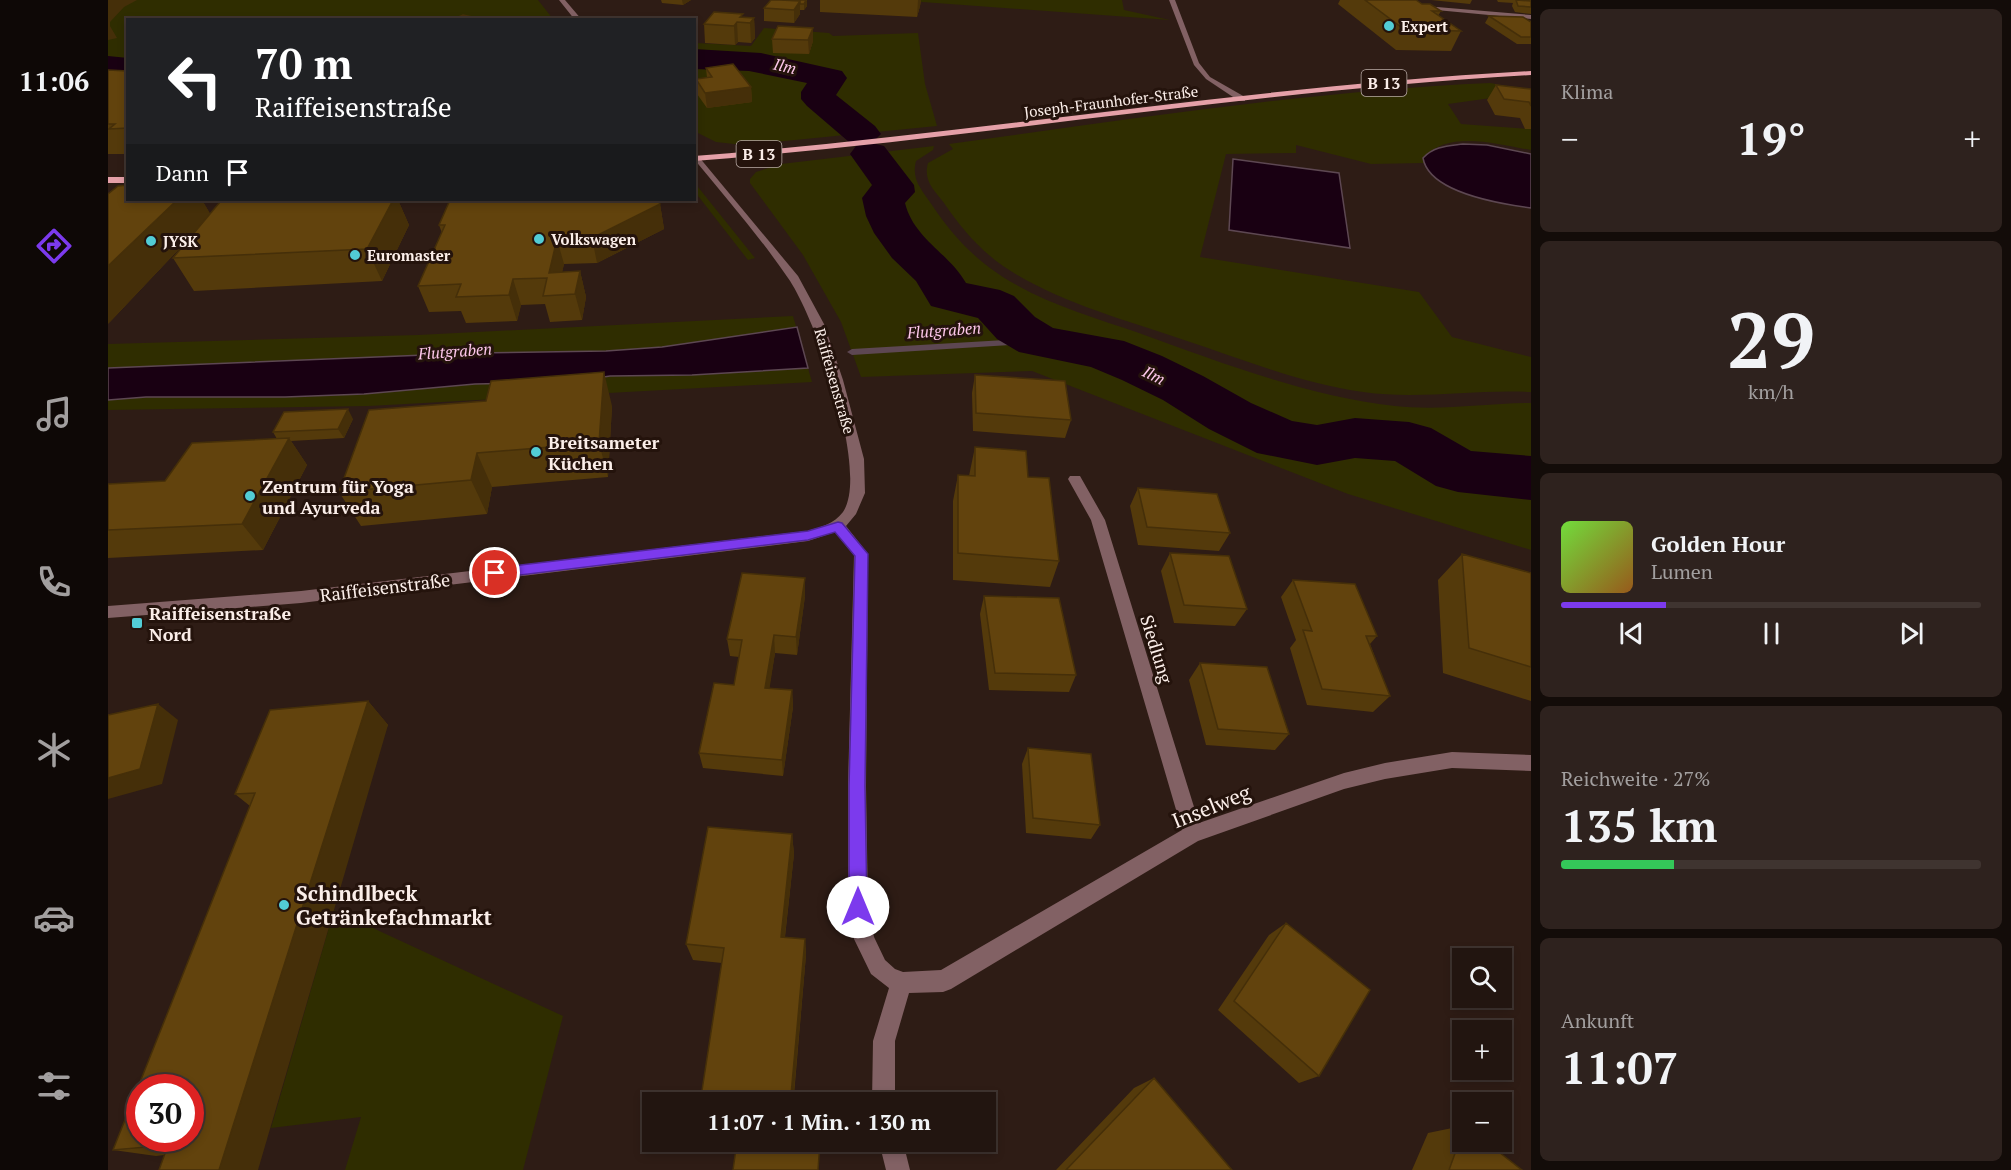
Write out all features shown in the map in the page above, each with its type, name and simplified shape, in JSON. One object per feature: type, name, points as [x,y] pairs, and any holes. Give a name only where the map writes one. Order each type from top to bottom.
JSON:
[{"type":"main road","name":"Joseph-Fraunhofer-Straße","points":[[696,157],[817,149],[1422,79],[1531,72]]},
{"type":"main road","points":[[108,180],[126,180]]},
{"type":"street","points":[[562,0],[577,18]]},
{"type":"street","points":[[1172,0],[1196,64],[1208,78],[1242,99]]},
{"type":"street","points":[[1407,5],[1482,9],[1531,17]]},
{"type":"street","name":"Raiffeisenstraße","points":[[108,612],[330,594],[808,536],[838,526],[855,504],[860,481],[857,459],[837,380],[819,324],[786,266],[696,157]]},
{"type":"street","name":"Siedlung","points":[[1075,479],[1098,520],[1193,834]]},
{"type":"street","points":[[838,526],[861,554],[857,786],[858,907],[864,939],[878,967],[901,983],[884,1041],[883,1092]]},
{"type":"street","name":"Inselweg","points":[[901,983],[943,981],[1193,834],[1344,781],[1385,771],[1452,760],[1531,763]]},
{"type":"street","points":[[894,1152],[898,1170]]},
{"type":"shaded area","points":[[108,0],[538,0],[552,18],[126,18],[126,82],[108,81]]},
{"type":"shaded area","points":[[895,0],[1122,0],[1124,10],[1170,20]]},
{"type":"shaded area","points":[[764,28],[829,33],[833,36],[918,33],[925,84],[937,126],[743,145],[716,142],[696,132],[696,43],[751,46]]},
{"type":"shaded area","points":[[1490,83],[1530,90],[1513,95],[1448,104],[1461,124],[1531,129],[1531,150],[1460,141],[1434,149],[1423,158],[1424,163],[1371,164],[1296,145],[1296,153],[1226,154],[1200,257],[1419,292],[1452,337],[1531,357],[1531,392],[1405,395],[1340,388],[1272,370],[1091,309],[1044,290],[994,259],[970,237],[957,221],[933,189],[927,175],[928,163],[953,149],[949,144],[1286,99]]},
{"type":"shaded area","points":[[1463,144],[1487,145],[1531,154],[1531,208],[1468,195],[1438,180],[1428,170],[1423,158],[1427,154],[1441,147]]},
{"type":"shaded area","points":[[934,146],[933,150],[916,161],[915,174],[921,189],[938,214],[958,239],[990,268],[1043,298],[1233,367],[1330,395],[1412,407],[1531,403],[1531,550],[1348,494],[1032,371],[861,377],[841,322],[803,255],[750,183],[750,179],[756,172],[781,164]]},
{"type":"shaded area","points":[[1233,159],[1339,173],[1350,248],[1229,230]]},
{"type":"shaded area","points":[[696,186],[755,258],[748,260],[696,193]]},
{"type":"shaded area","points":[[793,316],[812,382],[369,406],[108,410],[108,344],[418,335]]},
{"type":"shaded area","points":[[797,327],[808,368],[692,375],[610,376],[571,382],[475,384],[364,394],[285,397],[146,397],[108,400],[108,368],[474,353],[606,351],[662,347]]},
{"type":"shaded area","points":[[334,910],[563,1016],[523,1170],[345,1170],[361,1117],[271,1128]]},
{"type":"building","points":[[771,0],[800,1],[794,10],[764,8]]},
{"type":"building","points":[[790,0],[806,0],[804,4],[800,4],[800,1]]},
{"type":"building","points":[[1365,0],[1416,0],[1422,4],[1430,4],[1441,11],[1432,11],[1461,31],[1405,30]]},
{"type":"building","points":[[1516,0],[1531,1],[1531,7],[1518,6]]},
{"type":"building","points":[[714,12],[743,14],[740,17],[754,18],[750,23],[737,22],[734,26],[704,24]]},
{"type":"building","points":[[463,15],[477,18],[456,18]]},
{"type":"building","points":[[1489,16],[1523,17],[1531,22],[1531,37],[1521,37]]},
{"type":"building","points":[[778,26],[813,28],[808,40],[772,39]]},
{"type":"building","points":[[733,64],[751,87],[705,93],[696,79],[712,77],[706,68]]},
{"type":"building","points":[[108,70],[126,71],[126,128],[109,129],[115,124],[108,124]]},
{"type":"building","points":[[1496,85],[1531,89],[1531,106],[1529,102],[1504,99]]},
{"type":"building","points":[[126,185],[126,201],[176,201],[108,266],[108,194],[118,186]]},
{"type":"building","points":[[392,201],[367,249],[173,258],[220,202]]},
{"type":"building","points":[[450,201],[658,201],[660,204],[592,238],[557,239],[549,273],[580,271],[575,294],[543,296],[547,278],[513,279],[509,295],[456,297],[461,284],[418,286],[445,225],[439,225]]},
{"type":"building","points":[[604,372],[599,443],[477,453],[471,480],[339,492],[369,410],[486,401],[491,381]]},
{"type":"building","points":[[975,375],[1065,381],[1071,420],[976,413]]},
{"type":"building","points":[[348,409],[338,429],[273,432],[284,412]]},
{"type":"building","points":[[289,438],[242,524],[108,530],[108,484],[165,481],[192,443]]},
{"type":"building","points":[[975,447],[1026,451],[1028,477],[1049,478],[1059,561],[958,553],[958,475],[975,476]]},
{"type":"building","points":[[1138,488],[1217,494],[1230,533],[1147,527]]},
{"type":"building","points":[[1170,553],[1229,556],[1247,609],[1184,605]]},
{"type":"building","points":[[1462,554],[1531,573],[1531,667],[1469,648]]},
{"type":"building","points":[[742,573],[805,578],[796,637],[774,635],[765,688],[792,690],[782,760],[699,753],[714,683],[734,685],[742,640],[727,639]]},
{"type":"building","points":[[1293,580],[1355,584],[1377,636],[1366,636],[1390,696],[1322,689],[1303,630],[1312,631]]},
{"type":"building","points":[[984,596],[1059,598],[1076,675],[995,673]]},
{"type":"building","points":[[1200,663],[1267,667],[1289,734],[1218,729]]},
{"type":"building","points":[[368,701],[219,1170],[159,1170],[165,1152],[204,1152],[204,1074],[143,1074],[255,793],[235,794],[270,710]]},
{"type":"building","points":[[158,704],[140,769],[108,778],[108,715]]},
{"type":"building","points":[[1028,748],[1091,754],[1100,825],[1033,818]]},
{"type":"building","points":[[708,827],[792,834],[781,937],[805,939],[791,1092],[702,1092],[724,948],[686,944]]},
{"type":"building","points":[[1286,923],[1370,990],[1319,1076],[1234,1001]]},
{"type":"building","points":[[1154,1078],[1232,1170],[1066,1170]]},
{"type":"building","points":[[126,1117],[126,1149],[113,1150]]},
{"type":"building","points":[[736,1152],[819,1152],[818,1170],[733,1170]]},
{"type":"building","points":[[1456,1152],[1499,1152],[1522,1170],[1449,1170]]},
{"type":"waterway","name":"Ilm","points":[[696,59],[761,63],[830,78],[818,92],[819,99],[862,134]]},
{"type":"waterway","name":"Ilm","points":[[108,66],[126,68]]},
{"type":"waterway","name":"Ilm","points":[[870,154],[893,185],[894,192],[883,198],[892,225],[909,248],[937,274],[949,295],[982,301],[996,307],[1016,328],[1038,341],[1105,353],[1142,368],[1183,388],[1230,416],[1279,439],[1317,445],[1355,438],[1409,442],[1458,471],[1531,478]]},
{"type":"waterway","name":"Flutgraben","points":[[852,352],[1038,341]]},
{"type":"place","name":"Expert","points":[[1389,26]]},
{"type":"place","name":"Volkswagen","points":[[539,239]]},
{"type":"place","name":"JYSK","points":[[151,241]]},
{"type":"place","name":"Euromaster","points":[[355,255]]},
{"type":"place","name":"Breitsameter Küchen","points":[[536,452]]},
{"type":"place","name":"Zentrum für Yoga und Ayurveda","points":[[250,496]]},
{"type":"place","name":"Raiffeisenstraße Nord","points":[[137,623]]},
{"type":"place","name":"Schindlbeck Getränkefachmarkt","points":[[284,905]]},
{"type":"route","points":[[495,573],[808,536],[838,526],[861,554],[857,786],[858,907]]}]
